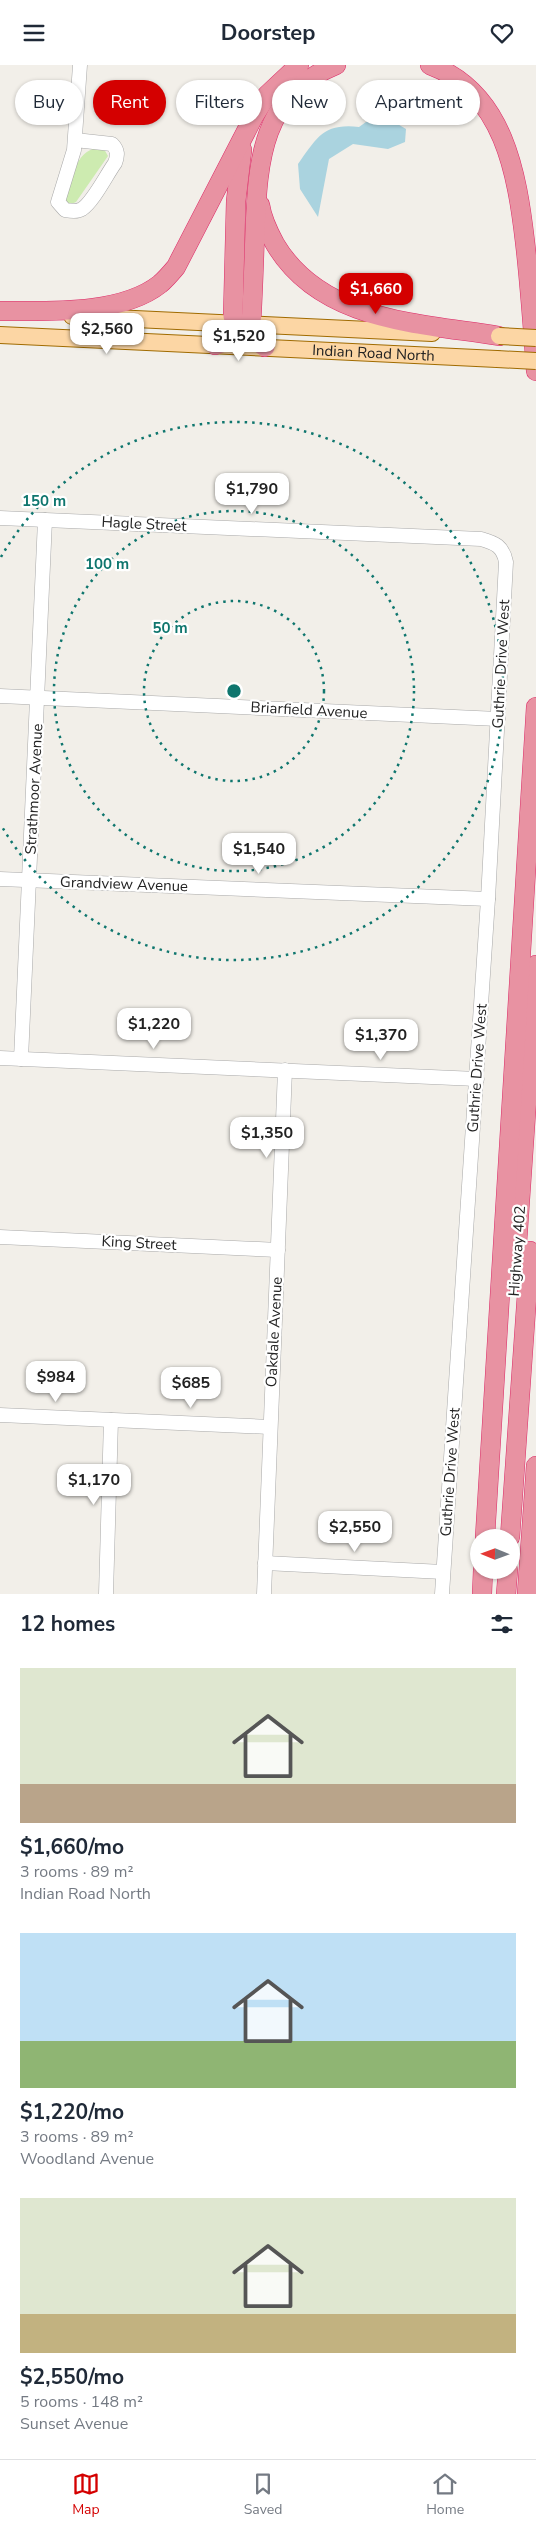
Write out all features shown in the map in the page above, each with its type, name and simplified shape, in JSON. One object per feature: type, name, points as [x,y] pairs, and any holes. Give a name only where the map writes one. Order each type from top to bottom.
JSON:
[{"type":"highway","points":[[0,312],[75,311],[133,299],[160,284],[176,267],[246,129],[267,95],[299,65]]},
{"type":"highway","points":[[244,327],[258,175],[266,136],[279,111],[307,82],[336,65]]},
{"type":"highway","points":[[430,65],[460,81],[480,101],[496,124],[510,156],[520,201],[530,283],[536,371]]},
{"type":"highway","points":[[246,129],[238,173],[232,285],[244,327],[265,347]]},
{"type":"highway","points":[[258,175],[261,209],[272,239],[281,254],[296,272],[322,294],[356,309],[389,319],[499,336]]},
{"type":"highway","points":[[215,345],[244,327]]},
{"type":"highway","points":[[485,1529],[536,707]]},
{"type":"highway","name":"Highway 402","points":[[498,1529],[536,965]]},
{"type":"highway","points":[[511,1529],[536,1155]]},
{"type":"highway","points":[[528,1594],[536,1474]]},
{"type":"highway","points":[[482,1594],[483,1579]]},
{"type":"highway","points":[[494,1594],[495,1579]]},
{"type":"highway","points":[[506,1594],[507,1579]]},
{"type":"main road","name":"Indian Road North","points":[[0,312],[244,327],[536,338]]},
{"type":"main road","name":"Indian Road North","points":[[0,335],[536,361]]},
{"type":"street","points":[[76,140],[112,144],[116,148],[118,155],[115,163],[87,205],[80,210],[73,211],[66,210],[58,201],[76,140],[80,65]]},
{"type":"street","name":"Hagle Street","points":[[0,518],[481,539],[498,544]]},
{"type":"street","name":"Strathmoor Avenue","points":[[21,1059],[45,520]]},
{"type":"street","name":"Guthrie Drive West","points":[[442,1594],[477,1079],[498,719],[506,562],[498,544]]},
{"type":"street","name":"Briarfield Avenue","points":[[0,696],[498,719]]},
{"type":"street","name":"Grandview Avenue","points":[[0,879],[488,899]]},
{"type":"street","points":[[0,1058],[477,1079]]},
{"type":"street","name":"Oakdale Avenue","points":[[264,1594],[285,1071]]},
{"type":"street","name":"King Street","points":[[0,1237],[278,1250]]},
{"type":"street","points":[[0,1415],[270,1427]]},
{"type":"street","points":[[106,1594],[111,1420]]},
{"type":"street","points":[[265,1563],[443,1572]]},
{"type":"green space","points":[[97,148],[104,149],[108,156],[76,202],[69,205],[65,201],[65,195],[76,166],[84,154]]},
{"type":"water","points":[[362,125],[399,125],[406,129],[405,142],[388,149],[353,144],[329,159],[318,217],[300,189],[298,164],[322,134],[337,127],[359,127]]}]
